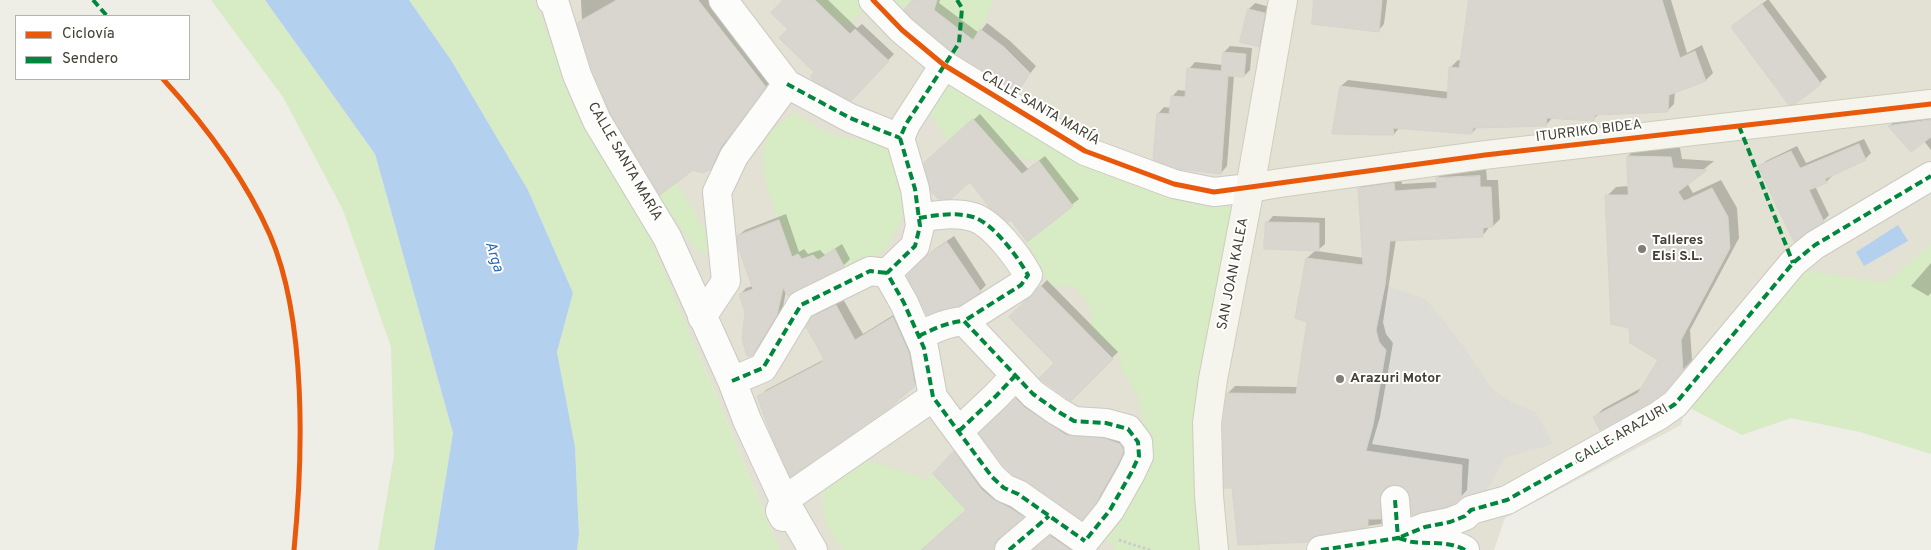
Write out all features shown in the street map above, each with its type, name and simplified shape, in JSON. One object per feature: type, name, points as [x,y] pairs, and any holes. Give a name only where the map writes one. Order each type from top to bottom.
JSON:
[{"type":"street","points":[[723,0],[787,84],[850,118],[900,138]]},
{"type":"street","name":"CALLE SANTA MARÍA","points":[[872,0],[902,30],[944,65],[1085,150],[1174,184],[1214,192],[1250,188]]},
{"type":"street","name":"SAN JOAN KALEA","points":[[1214,550],[1209,496],[1208,423],[1213,379],[1250,188],[1283,0]]},
{"type":"street","name":"CALLE SANTA MARÍA","points":[[556,1],[577,75],[597,121],[667,237],[784,500],[813,550]]},
{"type":"street","points":[[887,273],[914,246],[920,226],[915,189],[900,138],[906,124],[944,65]]},
{"type":"street","points":[[702,317],[726,281],[717,192],[734,156],[787,84]]},
{"type":"street","name":"ITURRIKO BIDEA","points":[[1250,188],[1485,155],[1931,104]]},
{"type":"street","name":"CALLE ARAZURI","points":[[1398,538],[1425,527],[1450,522],[1465,516],[1471,510],[1507,500],[1658,416],[1669,408],[1696,380],[1793,262],[1815,245],[1931,176]]},
{"type":"street","points":[[919,218],[940,214],[973,217],[987,224],[1019,259],[1028,275],[1021,285],[964,322],[956,322],[935,328],[919,336]]},
{"type":"street","points":[[732,381],[763,368],[801,305],[870,271],[887,273]]},
{"type":"street","points":[[887,273],[904,303],[924,348],[933,397],[992,477],[1004,488],[1018,494],[1049,516],[1085,546],[1110,510],[1131,473],[1139,456],[1138,442],[1128,429],[1106,423],[1074,421],[1057,411],[1033,394],[964,322]]},
{"type":"street","points":[[959,430],[1016,376]]},
{"type":"street","points":[[798,550],[780,511],[784,500],[933,397]]},
{"type":"street","points":[[1395,500],[1398,538]]},
{"type":"street","points":[[1008,550],[1049,516]]},
{"type":"street","points":[[1329,550],[1398,538],[1413,542],[1441,544],[1465,550]]},
{"type":"shaded area","points":[[458,0],[1931,0],[1931,304],[1686,406],[1681,425],[1505,518],[1494,550],[780,550],[698,352]]},
{"type":"shaded area","points":[[1385,285],[1426,299],[1460,342],[1492,389],[1513,403],[1535,412],[1552,444],[1505,458],[1486,491],[1460,503],[1462,465],[1407,457],[1364,455],[1373,425],[1386,350],[1379,342],[1376,330]]},
{"type":"green space","points":[[211,0],[265,0],[375,154],[453,433],[434,550],[378,550],[394,455],[391,347],[343,210],[283,97]]},
{"type":"green space","points":[[409,0],[532,0],[540,12],[574,107],[650,237],[780,550],[577,550],[579,535],[575,447],[557,352],[573,293],[528,190],[451,60]]},
{"type":"green space","points":[[815,0],[994,0],[980,29],[957,68],[877,5],[858,15],[849,25],[831,20],[833,17]]},
{"type":"green space","points":[[946,75],[1214,204],[1234,209],[1204,550],[1113,550],[1115,544],[1099,539],[1136,492],[1147,473],[1152,459],[1138,397],[1122,370],[1119,355],[1091,328],[1091,310],[1075,286],[1051,286],[1027,242],[1073,206],[1039,161],[949,141],[928,110]]},
{"type":"green space","points":[[794,112],[825,132],[841,137],[880,142],[891,153],[901,185],[904,209],[896,232],[885,249],[848,273],[835,249],[818,260],[802,259],[798,254],[792,257],[770,198],[763,165],[763,150],[766,138],[774,128]]},
{"type":"green space","points":[[676,182],[714,245],[711,251],[701,253],[690,242],[659,196]]},
{"type":"green space","points":[[1931,244],[1931,454],[1860,432],[1791,418],[1742,435],[1686,406],[1802,270],[1885,283]]},
{"type":"green space","points":[[861,460],[888,466],[928,480],[933,473],[966,510],[921,550],[842,550],[831,533],[826,520],[822,486]]},
{"type":"water","name":"Arga","points":[[265,0],[409,0],[451,60],[528,190],[573,293],[557,352],[575,447],[579,535],[577,550],[434,550],[453,433],[375,154]]},
{"type":"water","points":[[1898,225],[1908,241],[1864,266],[1856,252]]},
{"type":"building","points":[[617,0],[698,0],[766,87],[721,147],[711,169],[702,173],[693,170],[660,195],[611,114],[592,70],[577,23]]},
{"type":"building","points":[[783,0],[815,0],[850,34],[855,29],[889,61],[851,101],[814,81],[810,77],[814,72],[779,38],[788,29],[771,13]]},
{"type":"building","points":[[913,0],[937,0],[934,10],[973,40],[980,29],[1004,47],[1030,73],[1018,92],[953,52],[913,19],[904,10]]},
{"type":"building","points":[[1314,0],[1382,0],[1379,32],[1312,24]]},
{"type":"building","points":[[1469,0],[1662,0],[1680,58],[1695,51],[1706,81],[1669,95],[1668,112],[1595,115],[1594,121],[1547,118],[1546,126],[1473,128],[1472,134],[1393,128],[1394,135],[1332,134],[1340,86],[1447,99],[1449,67],[1459,68]]},
{"type":"building","points":[[1762,4],[1821,84],[1795,104],[1789,105],[1731,27]]},
{"type":"building","points":[[1248,9],[1265,13],[1259,47],[1240,42]]},
{"type":"building","points":[[1223,52],[1246,54],[1244,77],[1228,76],[1221,174],[1178,169],[1153,160],[1157,113],[1169,114],[1171,96],[1185,97],[1187,68],[1221,71]]},
{"type":"building","points":[[973,119],[1022,174],[1039,161],[1073,206],[1027,242],[1011,220],[1008,222],[989,207],[970,182],[951,199],[938,199],[931,192],[924,163]]},
{"type":"building","points":[[1931,120],[1931,137],[1911,152],[1888,126]]},
{"type":"building","points":[[1859,144],[1866,160],[1825,179],[1827,183],[1809,190],[1824,222],[1794,242],[1758,166],[1791,151],[1800,168]]},
{"type":"building","name":"Talleres Elsi S.L.","points":[[1627,156],[1671,157],[1673,168],[1707,170],[1678,192],[1684,201],[1712,188],[1728,217],[1730,248],[1681,340],[1683,370],[1664,392],[1650,403],[1600,430],[1593,417],[1638,393],[1658,360],[1630,343],[1629,328],[1611,324],[1605,195],[1628,195]]},
{"type":"building","points":[[1480,176],[1480,187],[1491,187],[1493,227],[1483,228],[1483,237],[1390,241],[1385,285],[1376,330],[1379,342],[1386,350],[1373,425],[1366,451],[1462,465],[1461,498],[1456,503],[1446,507],[1412,515],[1408,492],[1402,486],[1393,485],[1386,487],[1381,494],[1381,519],[1368,519],[1368,527],[1319,535],[1308,542],[1238,545],[1232,488],[1224,488],[1223,424],[1227,393],[1296,394],[1307,322],[1295,318],[1306,258],[1363,265],[1358,188],[1394,183],[1395,191],[1437,188],[1436,178]]},
{"type":"building","points":[[779,220],[792,257],[798,254],[802,259],[813,255],[818,260],[835,249],[844,266],[794,291],[788,296],[783,288],[777,315],[752,356],[747,356],[742,339],[745,312],[739,294],[753,289],[738,247],[737,236]]},
{"type":"building","points":[[1266,222],[1319,223],[1319,251],[1264,249]]},
{"type":"building","points":[[947,242],[981,292],[959,306],[927,315],[907,276],[927,255]]},
{"type":"building","points":[[1041,286],[1113,359],[1071,401],[1039,378],[1054,363],[1009,317]]},
{"type":"building","points":[[836,305],[855,340],[893,317],[909,353],[915,386],[892,406],[790,477],[772,437],[757,396],[824,361],[821,361],[824,359],[806,327],[812,317]]},
{"type":"building","points":[[1015,398],[1024,407],[1066,435],[1103,438],[1120,444],[1123,448],[1123,453],[1117,466],[1097,501],[1082,520],[1027,481],[1013,475],[979,433]]},
{"type":"building","points":[[954,451],[981,489],[994,500],[1024,517],[999,538],[994,550],[921,550],[966,510],[933,474]]},
{"type":"building","points":[[1050,536],[1071,550],[1033,550]]},
{"type":"marked path","points":[[93,0],[106,15]]},
{"type":"marked path","points":[[957,0],[962,8],[959,43],[906,124],[900,138],[915,189],[920,226],[915,246],[887,273],[904,303],[924,348],[933,397],[992,477],[1004,488],[1018,494],[1085,541]]},
{"type":"marked path","points":[[787,84],[850,118],[900,138]]},
{"type":"marked path","points":[[1739,126],[1793,263]]},
{"type":"marked path","points":[[1465,550],[1453,545],[1411,542],[1398,538],[1425,527],[1450,522],[1465,516],[1471,510],[1507,500],[1658,416],[1675,404],[1793,263],[1815,245],[1931,176]]},
{"type":"marked path","points":[[919,218],[952,214],[966,215],[981,220],[997,233],[1028,275],[1021,285],[964,321]]},
{"type":"marked path","points":[[732,381],[763,368],[801,305],[870,271],[887,273]]},
{"type":"marked path","points":[[919,336],[946,324],[964,321],[1033,394],[1057,411],[1074,421],[1106,423],[1128,429],[1138,442],[1139,456],[1110,510],[1085,541]]},
{"type":"marked path","points":[[959,431],[1015,376]]},
{"type":"marked path","points":[[1321,550],[1398,538],[1395,500]]},
{"type":"marked path","points":[[1009,550],[1049,516]]},
{"type":"cycle path","points":[[873,0],[902,30],[944,65],[1085,151],[1174,184],[1214,192],[1485,155],[1931,104]]},
{"type":"cycle path","points":[[164,80],[209,133],[236,172],[260,213],[282,269],[291,308],[299,390],[299,474],[294,550]]},
{"type":"place","name":"Talleres Elsi S.L.","points":[[1642,249]]},
{"type":"place","name":"Arazuri Motor","points":[[1340,379]]}]
